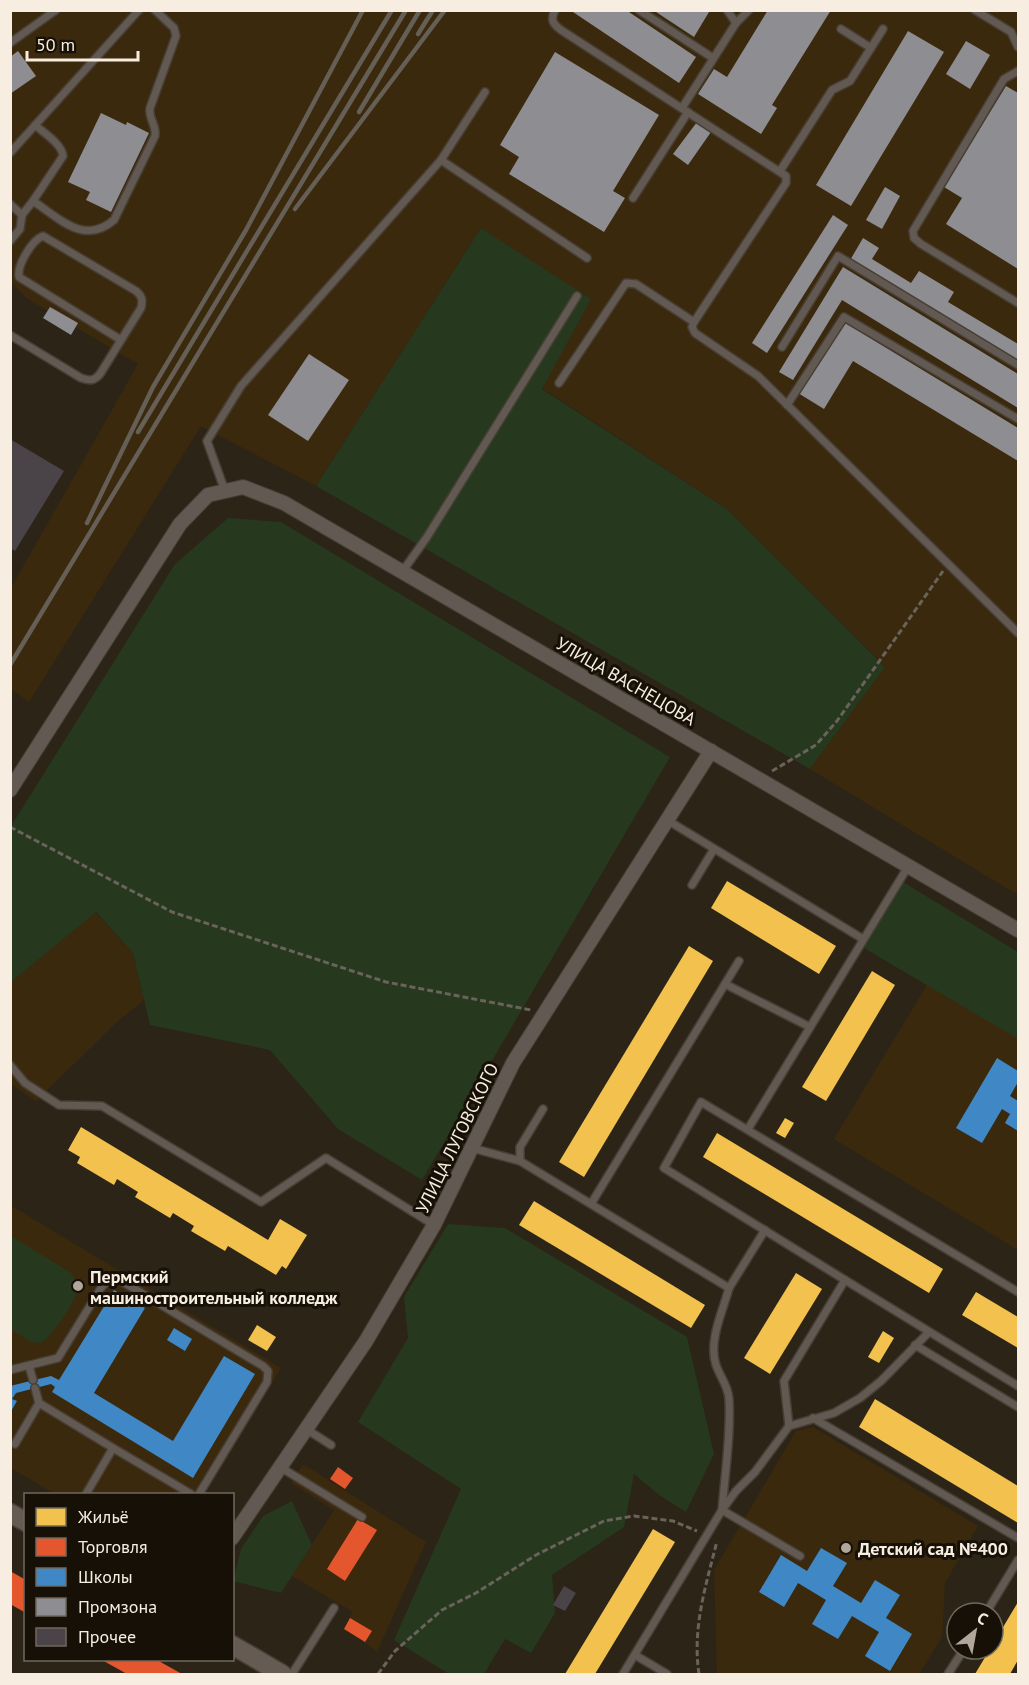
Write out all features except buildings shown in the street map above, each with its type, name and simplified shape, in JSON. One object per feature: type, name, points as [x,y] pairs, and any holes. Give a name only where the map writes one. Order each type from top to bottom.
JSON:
[{"type":"street","name":"УЛИЦА ВАСНЕЦОВА","points":[[10,790],[180,524],[208,495],[243,487],[284,503],[1018,930]]},
{"type":"street","name":"УЛИЦА ЛУГОВСКОГО","points":[[234,1535],[366,1341],[434,1226],[513,1063],[711,751]]},
{"type":"street","points":[[10,1513],[24,1521]]},
{"type":"street","points":[[234,1646],[282,1674]]},
{"type":"lane","points":[[10,43],[56,10]]},
{"type":"lane","points":[[10,153],[139,10]]},
{"type":"lane","points":[[33,201],[79,231],[90,231],[114,220],[155,136],[156,130],[149,114],[150,108],[176,36],[174,27],[155,10]]},
{"type":"lane","points":[[555,10],[552,18],[554,24],[561,30],[786,176],[786,183],[694,322],[692,327],[694,333],[758,376],[1018,633]]},
{"type":"lane","points":[[639,10],[713,58]]},
{"type":"lane","points":[[727,10],[736,23]]},
{"type":"lane","points":[[633,198],[713,58],[736,23],[749,10]]},
{"type":"lane","points":[[975,10],[1011,32],[1018,46]]},
{"type":"lane","points":[[841,29],[871,48]]},
{"type":"lane","points":[[780,171],[832,90],[850,81],[883,29]]},
{"type":"lane","points":[[1018,71],[1004,79],[913,231],[914,238],[921,244],[1018,303]]},
{"type":"lane","points":[[225,491],[207,441],[241,386],[441,160],[486,92]]},
{"type":"lane","points":[[10,241],[20,229],[22,215],[63,156],[63,151],[59,146],[35,125]]},
{"type":"lane","points":[[441,160],[587,258]]},
{"type":"lane","points":[[12,208],[22,215]]},
{"type":"lane","points":[[10,335],[89,381],[100,374],[141,308],[141,296],[43,236],[39,237],[20,267],[20,277],[121,340]]},
{"type":"lane","points":[[782,347],[838,256],[1018,365]]},
{"type":"lane","points":[[559,383],[626,283],[636,284],[694,322]]},
{"type":"lane","points":[[402,572],[427,537],[577,296]]},
{"type":"lane","points":[[787,405],[844,317],[1018,419]]},
{"type":"lane","points":[[667,820],[863,939]]},
{"type":"lane","points":[[692,885],[714,849]]},
{"type":"lane","points":[[748,1130],[909,865]]},
{"type":"lane","points":[[591,1204],[739,961]]},
{"type":"lane","points":[[725,984],[810,1027]]},
{"type":"lane","points":[[10,1065],[25,1083],[59,1105],[102,1106],[261,1202],[326,1158],[434,1226]]},
{"type":"lane","points":[[1018,1292],[701,1102],[664,1168],[1018,1386]]},
{"type":"lane","points":[[520,1161],[520,1147],[543,1109]]},
{"type":"lane","points":[[472,1148],[520,1161],[729,1288]]},
{"type":"lane","points":[[722,1510],[729,1398],[716,1364],[713,1342],[729,1288],[765,1230]]},
{"type":"lane","points":[[10,1370],[58,1358],[101,1288],[106,1281],[113,1279],[123,1282],[263,1366],[268,1371],[267,1382],[200,1493]]},
{"type":"lane","points":[[789,1426],[784,1381],[845,1280]]},
{"type":"lane","points":[[623,1674],[722,1510],[736,1491],[755,1472],[789,1426],[834,1413],[860,1398],[881,1381],[929,1332]]},
{"type":"lane","points":[[915,1345],[1018,1407]]},
{"type":"lane","points":[[29,1366],[39,1403],[189,1493]]},
{"type":"lane","points":[[15,1444],[39,1403]]},
{"type":"lane","points":[[813,1418],[1018,1538]]},
{"type":"lane","points":[[306,1428],[331,1445]]},
{"type":"lane","points":[[87,1493],[113,1448]]},
{"type":"lane","points":[[280,1467],[362,1517]]},
{"type":"lane","points":[[722,1510],[800,1556]]},
{"type":"lane","points":[[993,1601],[1018,1560]]},
{"type":"lane","points":[[292,1674],[334,1608]]},
{"type":"lane","points":[[635,1655],[667,1674]]},
{"type":"lane","points":[[948,1674],[956,1661]]},
{"type":"path","points":[[759,779],[816,745],[837,721],[948,565]]},
{"type":"path","points":[[10,826],[172,912],[386,982],[545,1013]]},
{"type":"path","points":[[378,1674],[395,1651],[442,1610],[476,1593],[536,1555],[604,1521],[634,1516],[673,1521],[707,1535]]},
{"type":"path","points":[[699,1674],[696,1654],[699,1612],[718,1539]]},
{"type":"shaded area","points":[[11,11],[1018,11],[1018,895],[810,769],[885,666],[727,509],[542,388],[481,228],[316,486],[201,426],[29,702],[11,689],[11,588],[138,364],[26,298],[11,282]]},
{"type":"shaded area","points":[[95,912],[133,953],[144,1000],[118,1021],[36,1101],[11,1084],[11,982]]},
{"type":"shaded area","points":[[939,965],[1018,1012],[1018,1250],[834,1139]]},
{"type":"shaded area","name":"Пермский машиностроительный колледж","points":[[10,1205],[281,1368],[206,1493],[53,1493],[11,1468]]},
{"type":"shaded area","name":"Детский сад №400","points":[[813,1427],[978,1526],[945,1583],[942,1637],[919,1674],[717,1674],[714,1570],[796,1431]]},
{"type":"shaded area","points":[[303,1464],[426,1542],[377,1652],[344,1629],[353,1612],[292,1576],[334,1510],[291,1483]]},
{"type":"green space","points":[[481,228],[591,299],[542,389],[727,509],[885,667],[810,769],[316,486]]},
{"type":"green space","points":[[228,518],[281,522],[670,757],[422,1180],[338,1129],[270,1050],[150,1025],[133,953],[96,912],[11,982],[11,826],[175,564]]},
{"type":"green space","points":[[903,882],[1018,952],[1018,1039],[864,948]]},
{"type":"green space","points":[[448,1224],[505,1228],[687,1337],[714,1454],[686,1512],[659,1495],[634,1474],[624,1527],[552,1575],[555,1613],[531,1653],[505,1639],[484,1674],[449,1674],[394,1640],[461,1489],[358,1422],[408,1338],[404,1297]]},
{"type":"green space","points":[[11,1236],[71,1273],[77,1283],[76,1295],[67,1311],[56,1328],[40,1343],[29,1340],[11,1329]]},
{"type":"green space","points":[[292,1501],[312,1545],[281,1593],[234,1581],[241,1549],[263,1516]]},
{"type":"railway","points":[[87,523],[153,387],[246,230],[363,10]]},
{"type":"railway","points":[[138,432],[392,10]]},
{"type":"railway","points":[[10,665],[406,10]]},
{"type":"railway","points":[[359,112],[420,10]]},
{"type":"railway","points":[[418,34],[433,10]]},
{"type":"railway","points":[[295,209],[445,10]]},
{"type":"place","name":"Пермский машиностроительный колледж","points":[[78,1286]]},
{"type":"place","name":"Детский сад №400","points":[[846,1548]]}]
